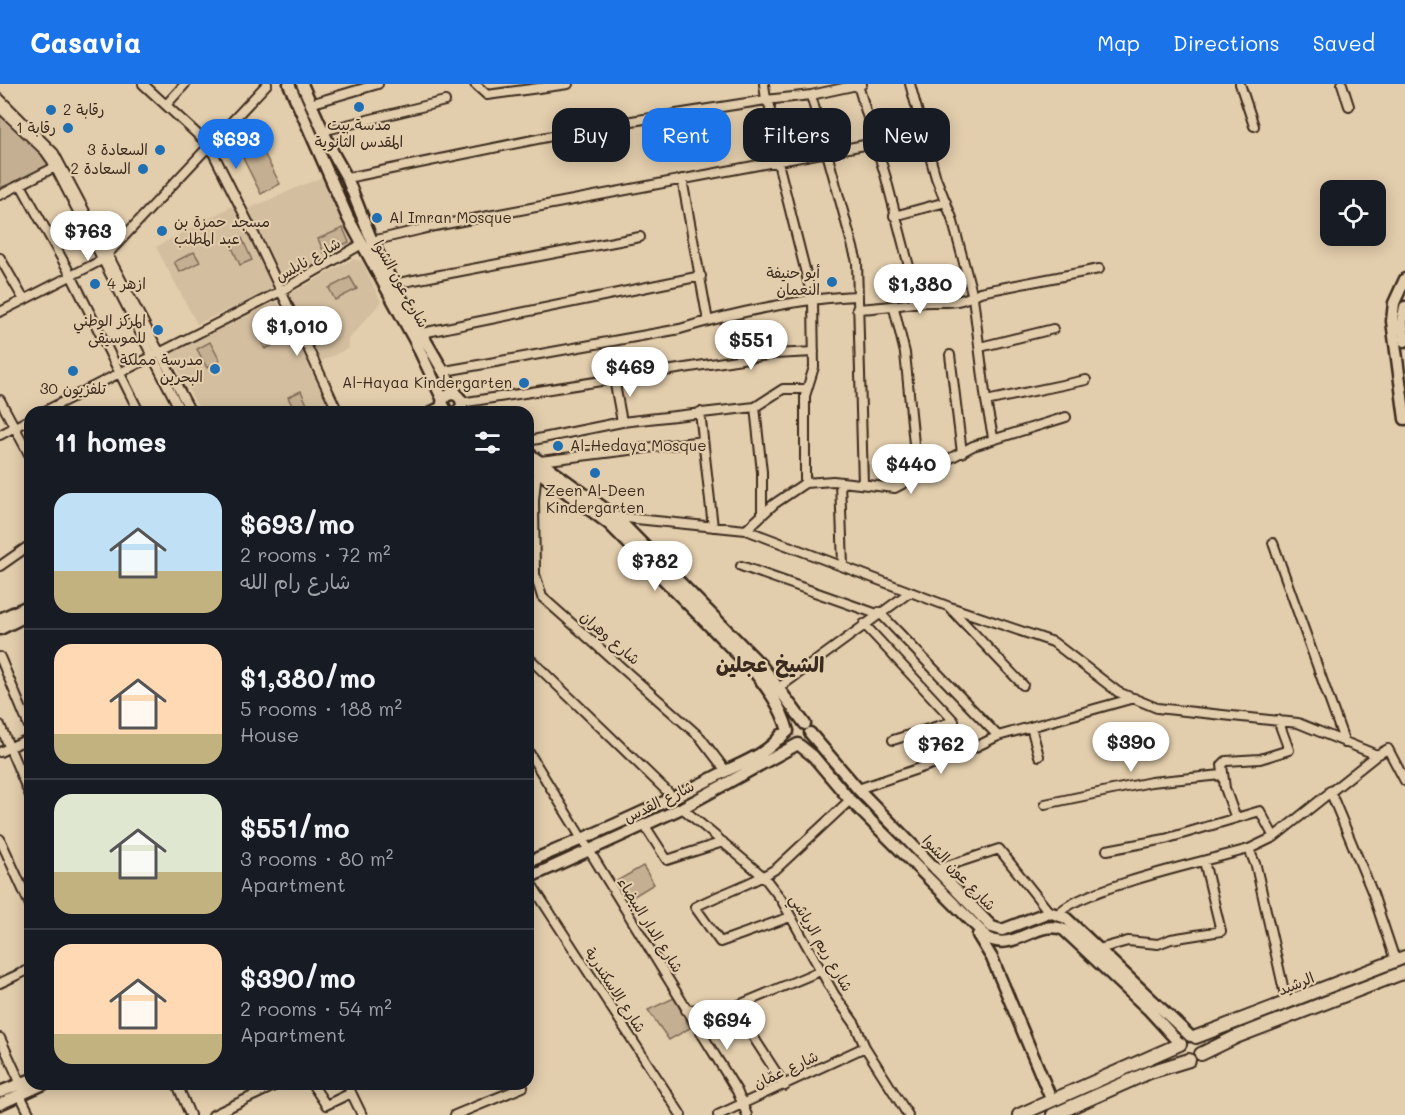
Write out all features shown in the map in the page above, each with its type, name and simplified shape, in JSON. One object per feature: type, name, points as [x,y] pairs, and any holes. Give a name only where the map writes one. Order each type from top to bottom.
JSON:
[{"type":"main road","name":"شارع عون الشوا","points":[[289,84],[415,341],[444,406]]},
{"type":"main road","name":"شارع عون الشوا","points":[[302,84],[322,131],[347,178],[367,243],[445,371],[463,405]]},
{"type":"main road","points":[[1405,279],[1392,311],[1405,419]]},
{"type":"main road","points":[[1405,307],[1402,322],[1405,341]]},
{"type":"main road","points":[[444,406],[451,394],[463,405]]},
{"type":"main road","name":"شارع عون الشوا","points":[[535,465],[615,516],[780,687],[808,729],[858,789],[981,918],[996,930],[1002,930],[1053,914]]},
{"type":"main road","name":"شارع عون الشوا","points":[[535,465],[609,524],[752,669],[773,695],[787,726]]},
{"type":"main road","points":[[0,619],[24,608]]},
{"type":"main road","points":[[0,629],[24,617]]},
{"type":"main road","points":[[795,723],[808,729],[807,740],[798,744],[791,741],[787,726],[795,723]]},
{"type":"main road","name":"شارع القدس","points":[[534,859],[675,798],[752,758],[778,739],[787,726]]},
{"type":"main road","name":"شارع عون الشوا","points":[[798,744],[970,923],[994,941],[1008,943]]},
{"type":"main road","name":"شارع القدس","points":[[534,875],[682,808],[798,744]]},
{"type":"main road","points":[[786,750],[809,753]]},
{"type":"main road","points":[[1053,914],[1066,918],[1093,951],[1148,1009],[1189,1039],[1203,1045],[1195,1057],[1181,1054],[1189,1039]]},
{"type":"main road","name":"شارع عون الشوا","points":[[970,923],[992,958],[1052,1101]]},
{"type":"main road","points":[[992,958],[994,951],[1008,943],[1056,927],[1064,930],[1093,951]]},
{"type":"main road","name":"الرشيد","points":[[1019,1115],[1189,1039],[1287,1004],[1400,959]]},
{"type":"main road","name":"الرشيد","points":[[1053,1115],[1150,1072],[1195,1057],[1236,1037],[1405,972]]},
{"type":"main road","points":[[0,1092],[24,1086]]},
{"type":"main road","points":[[0,1104],[24,1086]]},
{"type":"street","points":[[143,84],[209,145],[255,236],[279,292],[335,406]]},
{"type":"street","points":[[166,105],[186,84]]},
{"type":"street","points":[[0,312],[72,276],[104,257],[267,84]]},
{"type":"street","points":[[310,104],[378,84]]},
{"type":"street","points":[[475,84],[487,95],[568,84]]},
{"type":"street","points":[[764,84],[766,100],[770,108]]},
{"type":"street","points":[[910,84],[916,108]]},
{"type":"street","points":[[1240,84],[1254,126]]},
{"type":"street","points":[[1342,84],[1349,106]]},
{"type":"street","points":[[347,178],[606,125],[811,95],[860,85],[866,108]]},
{"type":"street","points":[[811,95],[814,108]]},
{"type":"street","points":[[0,99],[54,153],[104,257]]},
{"type":"street","points":[[322,131],[445,101]]},
{"type":"street","points":[[0,108],[45,151],[187,406]]},
{"type":"street","points":[[777,162],[813,301],[814,368],[807,389],[805,483]]},
{"type":"street","name":"شارع نابلس","points":[[55,406],[279,292],[367,243],[435,226],[777,162]]},
{"type":"street","points":[[828,162],[857,262],[863,484]]},
{"type":"street","points":[[880,162],[912,278],[914,303]]},
{"type":"street","points":[[932,162],[973,297],[986,401],[993,437]]},
{"type":"street","points":[[0,195],[55,167]]},
{"type":"street","points":[[682,179],[708,321]]},
{"type":"street","points":[[21,185],[72,276],[136,406]]},
{"type":"street","points":[[894,216],[946,202]]},
{"type":"street","points":[[393,284],[640,237]]},
{"type":"street","points":[[0,258],[24,300]]},
{"type":"street","points":[[857,309],[894,308],[914,303],[966,301],[980,292],[1099,269]]},
{"type":"street","points":[[422,333],[701,276]]},
{"type":"street","points":[[445,371],[680,329],[708,321],[813,301],[857,296]]},
{"type":"street","points":[[894,308],[905,353],[914,444],[920,476]]},
{"type":"street","points":[[980,347],[1053,329]]},
{"type":"street","points":[[463,405],[774,354],[814,352]]},
{"type":"street","points":[[156,353],[178,406]]},
{"type":"street","points":[[950,355],[962,453]]},
{"type":"street","points":[[614,379],[622,422]]},
{"type":"street","points":[[986,401],[1086,380]]},
{"type":"street","points":[[534,440],[622,422],[755,407],[783,389],[807,389]]},
{"type":"street","points":[[0,400],[24,446]]},
{"type":"street","points":[[755,407],[762,472],[762,515]]},
{"type":"street","points":[[700,412],[713,527]]},
{"type":"street","points":[[746,530],[805,483],[820,480],[895,488],[993,437],[1066,417]]},
{"type":"street","points":[[0,435],[24,422]]},
{"type":"street","points":[[535,465],[703,441]]},
{"type":"street","points":[[840,482],[843,565]]},
{"type":"street","points":[[615,516],[746,530],[950,607],[1053,642],[1118,692],[1157,708],[1298,723],[1377,755]]},
{"type":"street","points":[[1273,543],[1346,743]]},
{"type":"street","points":[[0,566],[24,549]]},
{"type":"street","name":"شارع وهران","points":[[534,556],[535,574],[542,597],[700,737],[726,771]]},
{"type":"street","points":[[741,566],[878,613],[999,736]]},
{"type":"street","points":[[780,687],[878,613],[910,592]]},
{"type":"street","points":[[950,607],[1023,685]]},
{"type":"street","points":[[864,624],[954,721],[893,740]]},
{"type":"street","points":[[0,657],[24,715]]},
{"type":"street","points":[[534,665],[675,798]]},
{"type":"street","points":[[858,789],[959,755],[999,736],[1134,698]]},
{"type":"street","points":[[1235,816],[1222,775],[1222,765],[1226,761],[1260,759],[1289,750],[1278,720]]},
{"type":"street","points":[[0,725],[24,782]]},
{"type":"street","points":[[1031,727],[1039,756]]},
{"type":"street","points":[[0,752],[24,741]]},
{"type":"street","points":[[935,870],[999,849],[1053,914],[1074,903],[1134,880],[1249,849],[1274,837],[1330,791],[1388,749],[1405,781]]},
{"type":"street","name":"شارع الدار البيضاء","points":[[534,761],[737,1091],[747,1115]]},
{"type":"street","points":[[1045,804],[1151,782],[1222,775]]},
{"type":"street","points":[[1330,791],[1400,959]]},
{"type":"street","points":[[790,917],[720,942],[695,907],[736,886],[764,877],[850,800]]},
{"type":"street","name":"شارع ريم الرياشي","points":[[682,808],[764,877],[908,1115]]},
{"type":"street","points":[[1107,850],[1165,839],[1235,816],[1260,811],[1274,837]]},
{"type":"street","points":[[645,826],[667,860],[723,842]]},
{"type":"street","points":[[0,839],[24,892]]},
{"type":"street","points":[[1249,849],[1256,866],[1287,1004]]},
{"type":"street","points":[[1093,951],[1128,941],[1158,944],[1171,939],[1221,931],[1204,861]]},
{"type":"street","name":"شارع الاسكندرية","points":[[534,887],[681,1115]]},
{"type":"street","points":[[686,1010],[734,1007],[820,970]]},
{"type":"street","points":[[0,983],[24,972]]},
{"type":"street","points":[[734,1007],[784,1086]]},
{"type":"street","points":[[0,1038],[24,1086]]},
{"type":"street","name":"شارع عمّان","points":[[718,1115],[865,1047]]},
{"type":"street","points":[[25,1090],[30,1115]]},
{"type":"street","points":[[180,1090],[190,1115]]},
{"type":"street","points":[[213,1115],[231,1111],[268,1090]]},
{"type":"street","points":[[316,1090],[326,1105],[351,1093]]},
{"type":"street","points":[[350,1090],[362,1115]]},
{"type":"street","points":[[454,1115],[516,1090]]},
{"type":"shaded area","points":[[0,114],[41,153],[50,166],[0,188]]},
{"type":"shaded area","points":[[262,149],[280,184],[261,194],[243,158]]},
{"type":"shaded area","points":[[324,176],[351,239],[351,244],[346,249],[289,278],[283,277],[278,274],[246,210]]},
{"type":"shaded area","points":[[236,204],[274,284],[268,292],[197,324],[156,247]]},
{"type":"shaded area","points":[[343,228],[349,242],[324,253],[318,239]]},
{"type":"shaded area","points":[[242,238],[252,260],[240,265],[230,243]]},
{"type":"shaded area","points":[[194,252],[200,262],[180,272],[174,262]]},
{"type":"shaded area","points":[[353,259],[362,261],[381,302],[348,340],[349,348],[321,361],[289,298],[290,294]]},
{"type":"shaded area","points":[[350,277],[357,289],[335,300],[329,288]]},
{"type":"shaded area","points":[[275,298],[308,359],[328,406],[198,406],[168,351]]},
{"type":"shaded area","points":[[268,322],[278,343],[265,349],[255,328]]},
{"type":"shaded area","points":[[210,342],[220,361],[207,368],[197,349]]},
{"type":"shaded area","points":[[301,391],[308,406],[292,406],[288,397]]},
{"type":"shaded area","points":[[643,866],[654,884],[626,901],[615,882]]},
{"type":"shaded area","points":[[674,998],[690,1028],[669,1040],[648,1010]]},
{"type":"place","name":"مدسة بيت المقدس الثانوية","points":[[359,107]]},
{"type":"place","name":"رقابة 2","points":[[51,110]]},
{"type":"place","name":"رقابة 1","points":[[68,128]]},
{"type":"place","name":"السعادة 3","points":[[160,150]]},
{"type":"place","name":"السعادة 2","points":[[143,169]]},
{"type":"place","name":"Al Imran Mosque","points":[[377,218]]},
{"type":"place","name":"مسجد حمزة بن عبد المطلب","points":[[162,231]]},
{"type":"place","name":"أبو حنيفة النعمان","points":[[832,282]]},
{"type":"place","name":"ازهر 4","points":[[95,284]]},
{"type":"place","name":"المركز الوطني للموسيقى","points":[[158,330]]},
{"type":"place","name":"مدرسة مملكة البحرين","points":[[215,369]]},
{"type":"place","name":"تلفزيون 30","points":[[73,371]]},
{"type":"place","name":"Al-Hayaa Kindergarten","points":[[524,383]]},
{"type":"place","name":"Al-Hedaya Mosque","points":[[558,446]]},
{"type":"place","name":"Zeen Al-Deen Kindergarten","points":[[595,473]]},
{"type":"district","name":"الشيخ عجلين","points":[[770,665]]}]
